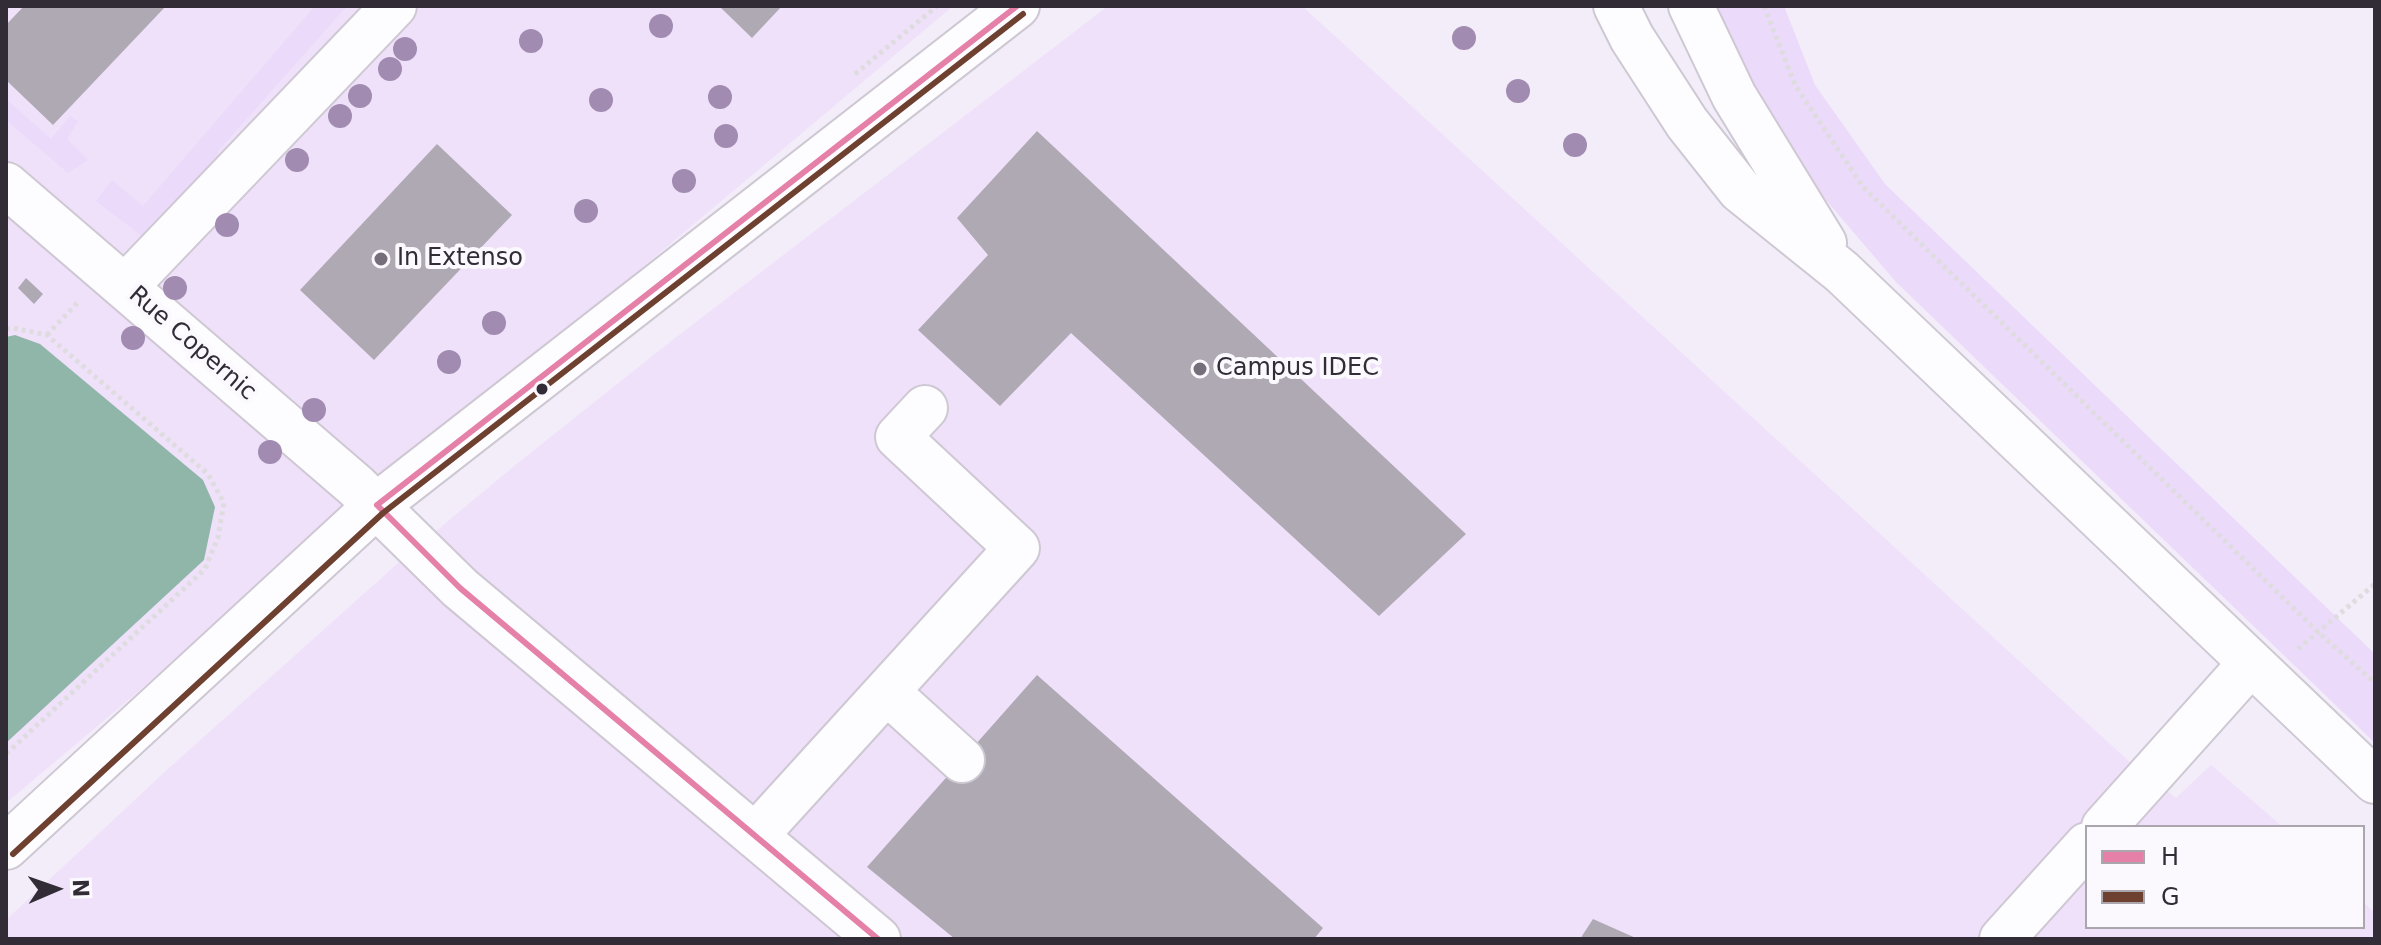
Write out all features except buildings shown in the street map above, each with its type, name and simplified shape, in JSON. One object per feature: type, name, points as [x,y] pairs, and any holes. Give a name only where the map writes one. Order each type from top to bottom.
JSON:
[{"type":"street","points":[[125,287],[394,6]]},
{"type":"street","points":[[6,847],[377,505],[1017,6]]},
{"type":"street","points":[[1616,6],[1632,38],[1687,123],[1740,190],[1842,272],[2375,781]]},
{"type":"street","points":[[1691,6],[1734,96],[1842,272]]},
{"type":"street","name":"Rue Copernic","points":[[6,185],[377,505],[460,588],[878,939]]},
{"type":"street","points":[[755,836],[1017,548],[898,437],[925,408]]},
{"type":"street","points":[[2106,825],[2251,663]]},
{"type":"street","points":[[887,692],[962,760]]},
{"type":"street","points":[[2002,939],[2085,847]]},
{"type":"path","points":[[1764,6],[1795,85],[1863,187],[2318,632],[2375,683]]},
{"type":"path","points":[[6,329],[47,335],[208,474],[224,503],[218,537],[205,569],[6,754]]},
{"type":"path","points":[[2251,663],[2301,648],[2375,584]]},
{"type":"shaded area","points":[[6,6],[953,6],[6,803]]},
{"type":"shaded area","points":[[315,6],[347,6],[218,151],[219,163],[143,237],[96,201],[112,180],[143,206]]},
{"type":"shaded area","points":[[1108,6],[1302,6],[2133,765],[2176,798],[2211,765],[2281,825],[2085,825],[2085,929],[2365,929],[2365,904],[2375,913],[2375,939],[6,939],[6,920],[168,769],[406,556],[670,342]]},
{"type":"shaded area","points":[[1708,6],[1784,6],[1815,85],[1885,184],[2375,654],[2375,743],[1896,282],[1814,186],[1756,102]]},
{"type":"shaded area","points":[[6,99],[51,139],[70,116],[78,121],[67,139],[88,160],[68,173],[6,120]]},
{"type":"shaded area","points":[[15,335],[40,344],[203,480],[215,507],[204,560],[6,743],[6,337]]},
{"type":"transit line","name":"H","points":[[377,505],[1017,6]]},
{"type":"transit line","name":"G","points":[[13,854],[383,513],[1023,14]]},
{"type":"transit line","name":"H","points":[[377,505],[460,588],[878,939]]},
{"type":"place","name":"In Extenso","points":[[381,259]]},
{"type":"place","name":"Campus IDEC","points":[[1200,369]]}]
